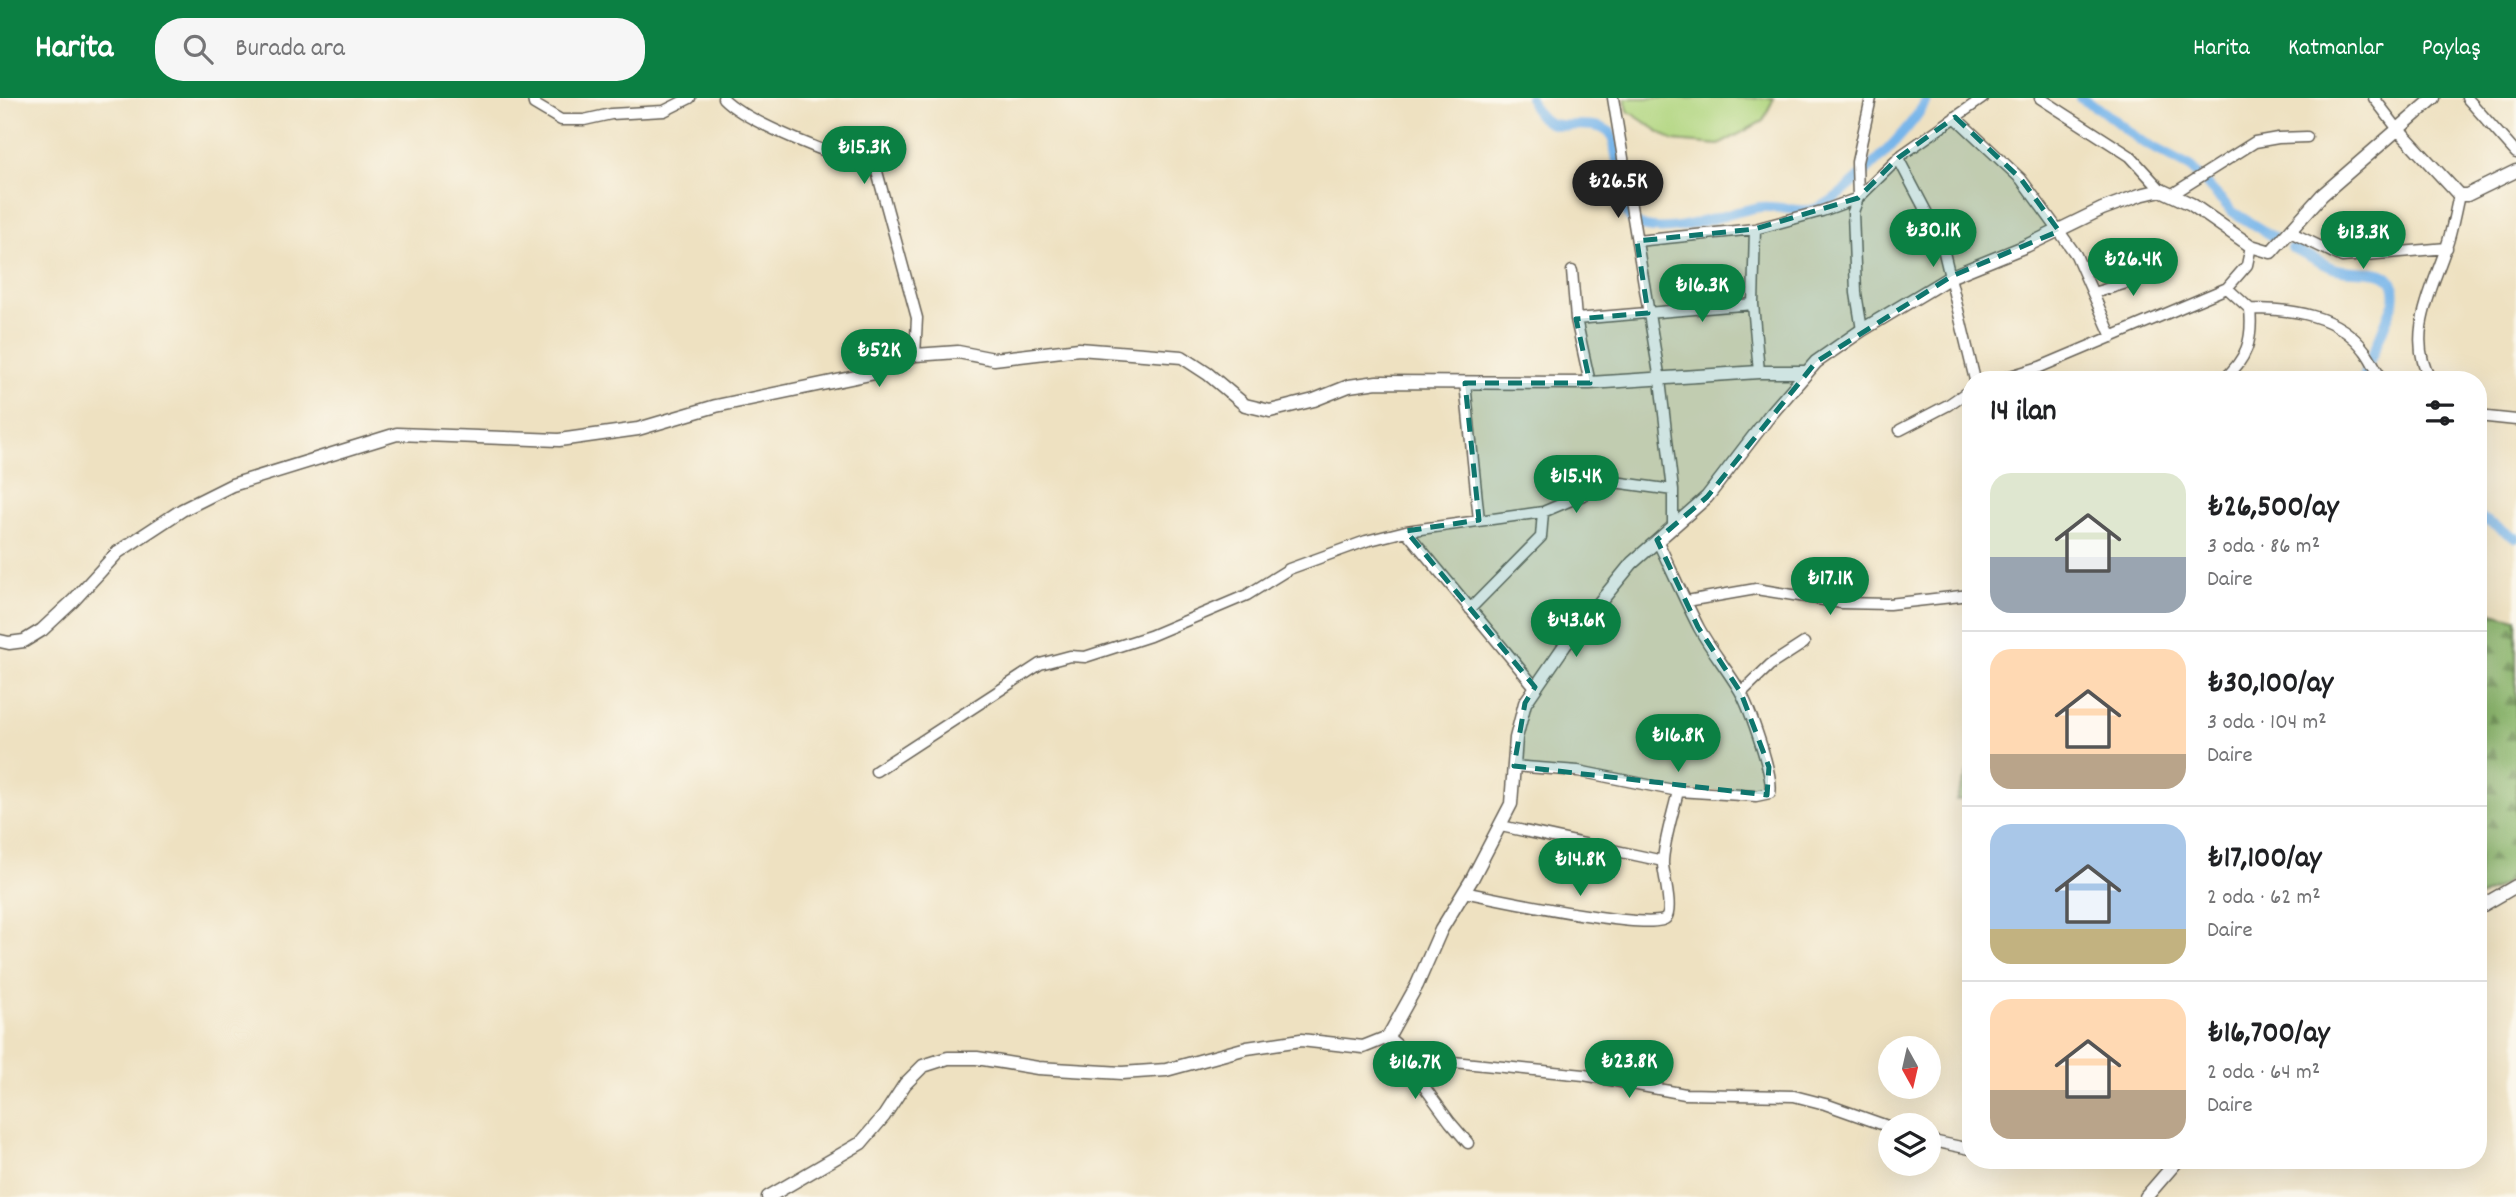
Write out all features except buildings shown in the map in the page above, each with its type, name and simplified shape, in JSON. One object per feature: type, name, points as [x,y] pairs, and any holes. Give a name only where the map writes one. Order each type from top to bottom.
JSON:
[{"type":"street","points":[[533,98],[534,104],[561,120],[664,111],[690,98]]},
{"type":"street","points":[[723,98],[729,105],[774,128],[848,160],[876,168],[917,318],[915,355]]},
{"type":"street","points":[[1613,98],[1660,380],[1673,490],[1673,525]]},
{"type":"street","points":[[1862,330],[1856,293],[1853,212],[1858,198],[1857,162],[1871,98]]},
{"type":"street","points":[[1637,241],[1755,229],[1858,198],[1898,158],[1983,98]]},
{"type":"street","points":[[2040,98],[2130,156],[2166,193],[2191,204],[2251,246],[2271,252],[2322,195],[2434,98]]},
{"type":"street","points":[[2374,98],[2397,128],[2459,195],[2467,195],[2516,171]]},
{"type":"street","points":[[2467,98],[2516,153]]},
{"type":"street","points":[[1955,117],[2021,179],[2059,231],[2076,255],[2112,337]]},
{"type":"street","points":[[768,1197],[861,1143],[884,1116],[905,1084],[923,1066],[948,1058],[977,1058],[1038,1068],[1122,1073],[1166,1070],[1247,1048],[1301,1040],[1363,1047],[1388,1037],[1417,985],[1441,930],[1511,804],[1516,738],[1525,703],[1565,645],[1623,573],[1707,497],[1770,415],[1816,362],[1862,330],[1952,276],[2115,204],[2140,195],[2166,193],[2191,182],[2255,142],[2307,137]]},
{"type":"street","points":[[1898,158],[1941,240],[1952,276],[1973,371]]},
{"type":"street","points":[[2427,371],[2420,340],[2422,321],[2432,282],[2446,248],[2459,195]]},
{"type":"street","points":[[1755,229],[1753,304],[1759,372]]},
{"type":"street","points":[[2290,232],[2342,257],[2446,248]]},
{"type":"street","points":[[2029,371],[2227,288],[2247,265],[2251,246]]},
{"type":"street","points":[[2093,293],[2130,282],[2129,266]]},
{"type":"street","points":[[1572,271],[1576,319],[1590,383]]},
{"type":"street","points":[[2227,288],[2250,309],[2252,330],[2242,360],[2232,371]]},
{"type":"street","points":[[1576,319],[1753,304]]},
{"type":"street","points":[[2250,309],[2278,309],[2319,317],[2342,330],[2364,350],[2377,371]]},
{"type":"street","points":[[0,641],[24,641],[42,630],[73,601],[117,552],[182,510],[232,485],[291,465],[397,434],[559,440],[638,429],[716,406],[875,373],[915,355],[958,352],[995,359],[1079,349],[1182,357],[1245,405],[1270,411],[1314,400],[1349,386],[1377,382],[1590,383],[1759,372],[1807,372]]},
{"type":"street","points":[[1465,383],[1479,520]]},
{"type":"street","points":[[1900,430],[1962,395]]},
{"type":"street","points":[[2487,417],[2516,420]]},
{"type":"street","points":[[876,771],[1040,664],[1070,656],[1085,657],[1150,636],[1247,595],[1289,569],[1366,541],[1406,531],[1543,512],[1614,482],[1673,490]]},
{"type":"street","points":[[1470,609],[1541,537],[1543,512]]},
{"type":"street","points":[[1406,531],[1535,688]]},
{"type":"street","points":[[1514,766],[1578,771],[1678,790],[1756,796],[1770,793],[1769,767],[1741,693],[1716,658],[1657,540]]},
{"type":"street","points":[[1687,601],[1756,589],[1842,603],[1889,604],[1962,596]]},
{"type":"street","points":[[1741,693],[1770,665],[1804,643]]},
{"type":"street","points":[[1464,892],[1596,917],[1650,922],[1663,920],[1667,918],[1669,910],[1663,861],[1678,790]]},
{"type":"street","points":[[1501,826],[1663,861]]},
{"type":"street","points":[[2487,903],[2516,886]]},
{"type":"street","points":[[1388,1037],[1413,1058],[1584,1075],[1685,1094],[1794,1096],[1878,1123]]},
{"type":"street","points":[[1388,1037],[1468,1143]]},
{"type":"street","points":[[1941,1143],[1962,1147]]},
{"type":"street","points":[[2146,1197],[2170,1169]]},
{"type":"highlighted area","points":[[1955,117],[2021,179],[2059,231],[1952,276],[1816,362],[1707,497],[1657,540],[1698,627],[1741,693],[1769,767],[1767,795],[1514,766],[1525,703],[1535,687],[1406,531],[1479,520],[1465,383],[1590,383],[1576,319],[1648,313],[1637,241],[1755,229],[1858,198],[1898,158]]},
{"type":"green space","points":[[1625,98],[1774,98],[1763,121],[1719,145],[1673,141],[1628,111]]},
{"type":"green space","points":[[2487,611],[2516,619],[2516,877],[2487,893]]},
{"type":"green space","points":[[1962,785],[1962,800],[1956,800]]},
{"type":"waterway","points":[[1530,98],[1537,112],[1554,124],[1587,125],[1610,132],[1627,213],[1632,220],[1659,229],[1695,224],[1761,207],[1798,210],[1820,207],[1846,189],[1880,158],[1910,124],[1927,98]]},
{"type":"waterway","points":[[2080,98],[2104,112],[2141,141],[2190,167],[2233,212],[2273,237]]},
{"type":"waterway","points":[[2292,248],[2333,268],[2375,272],[2391,280],[2394,302],[2366,371]]},
{"type":"waterway","points":[[2487,521],[2516,538]]}]
